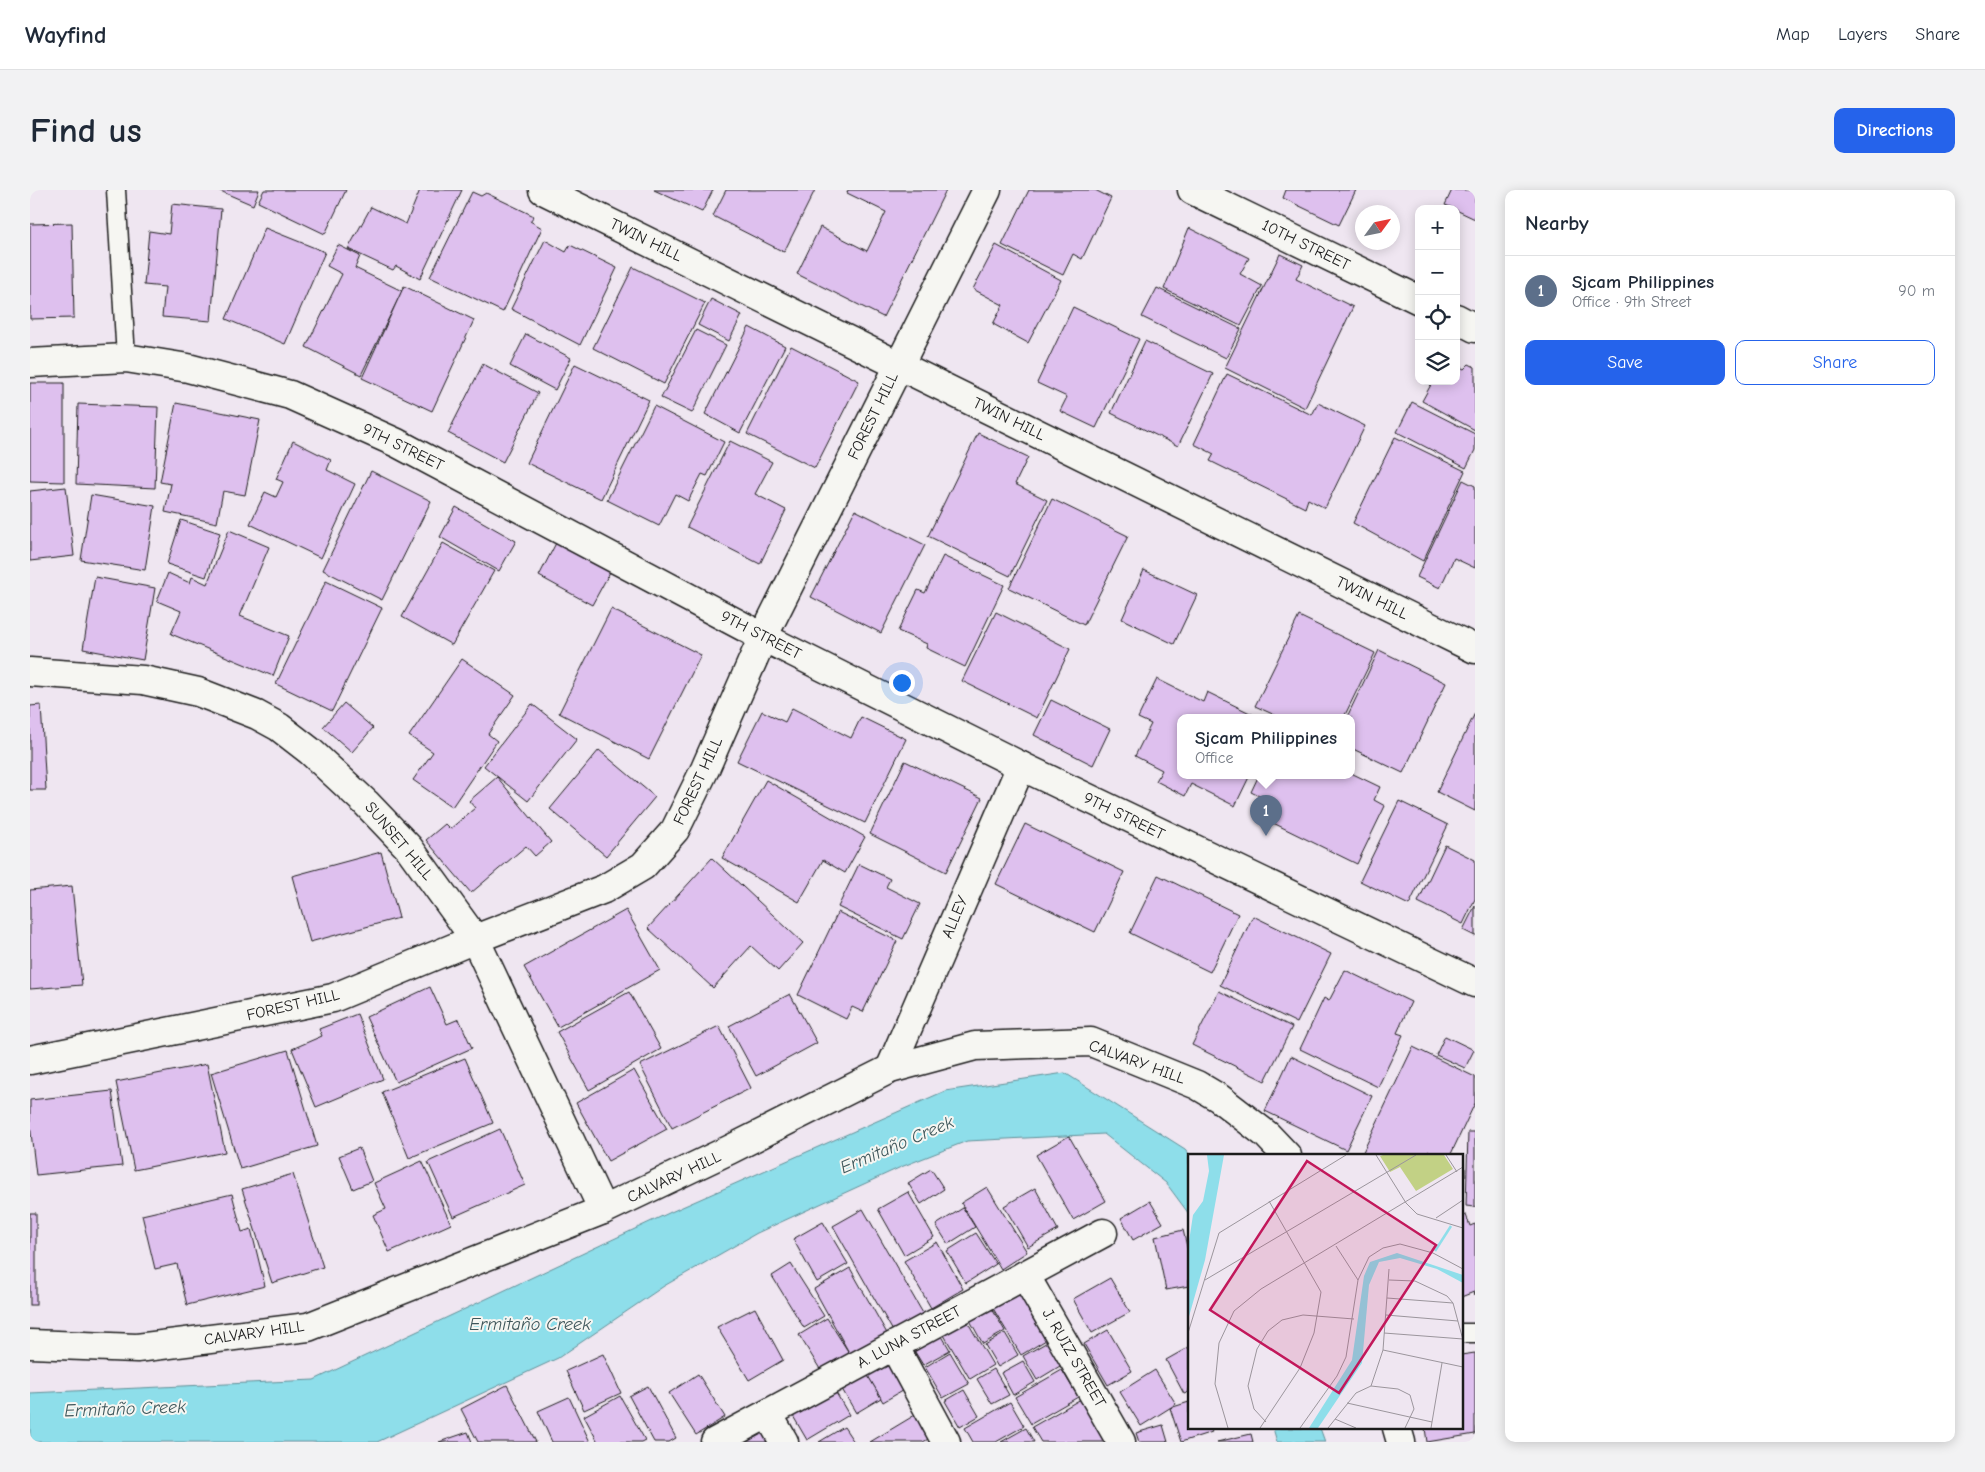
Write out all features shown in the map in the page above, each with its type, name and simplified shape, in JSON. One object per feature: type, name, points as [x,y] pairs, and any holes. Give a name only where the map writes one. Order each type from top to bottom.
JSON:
[{"type":"street","name":"TWIN HILL","points":[[543,190],[1475,649]]},
{"type":"street","name":"FOREST HILL","points":[[30,1060],[333,998],[475,939],[604,889],[643,866],[675,830],[705,769],[763,637],[987,190]]},
{"type":"street","name":"10TH STREET","points":[[1192,190],[1415,298]]},
{"type":"street","points":[[1460,320],[1475,328]]},
{"type":"street","name":"9TH STREET","points":[[30,363],[126,358],[188,368],[290,395],[396,443],[763,637],[1021,766],[1475,983]]},
{"type":"street","name":"SUNSET HILL","points":[[30,672],[143,680],[198,692],[257,715],[279,727],[310,751],[366,802],[409,848],[475,939],[603,1210]]},
{"type":"street","name":"ALLEY","points":[[890,1068],[1021,766]]},
{"type":"street","name":"CALVARY HILL","points":[[30,1344],[137,1348],[308,1326],[603,1210],[729,1150],[890,1068],[975,1046],[1091,1042],[1197,1084],[1219,1098],[1260,1130],[1285,1154]]},
{"type":"street","name":"A. LUNA STREET","points":[[716,1442],[1103,1233]]},
{"type":"street","name":"J. RUIZ STREET","points":[[1025,1275],[1121,1442]]},
{"type":"street","points":[[894,1346],[946,1442]]},
{"type":"street","points":[[768,1414],[784,1442]]},
{"type":"lane","points":[[116,190],[126,358]]},
{"type":"lane","points":[[1462,1334],[1475,1333]]},
{"type":"water","name":"Ermitaño Creek","points":[[1065,1073],[1185,1149],[1189,1154],[1188,1213],[1166,1183],[1104,1134],[967,1141],[901,1167],[757,1233],[664,1286],[558,1358],[377,1442],[30,1442],[30,1393],[314,1380],[671,1212],[945,1091]]},
{"type":"water","points":[[1274,1430],[1321,1430],[1325,1442],[1277,1442]]},
{"type":"building","points":[[218,190],[259,190],[253,205]]},
{"type":"building","points":[[264,190],[346,190],[325,234],[258,202]]},
{"type":"building","points":[[420,190],[462,190],[420,279],[396,266],[393,270],[348,249],[371,207],[406,224]]},
{"type":"building","points":[[654,190],[713,190],[702,212]]},
{"type":"building","points":[[726,190],[815,190],[784,252],[713,216]]},
{"type":"building","points":[[848,190],[946,190],[883,317],[797,274],[820,227],[867,251],[886,212],[847,193]]},
{"type":"building","points":[[1029,190],[1095,190],[1111,198],[1082,259],[1073,254],[1063,275],[1002,245]]},
{"type":"building","points":[[1286,190],[1356,190],[1339,225],[1283,198]]},
{"type":"building","points":[[1452,190],[1475,190],[1475,219],[1460,212],[1460,205],[1445,205]]},
{"type":"building","points":[[472,192],[481,196],[486,193],[534,216],[530,221],[542,228],[503,312],[430,277]]},
{"type":"building","points":[[172,204],[221,209],[211,321],[162,317],[165,287],[144,285],[149,231],[169,234]]},
{"type":"building","points":[[72,223],[74,318],[30,319],[30,224]]},
{"type":"building","points":[[265,228],[325,252],[285,344],[226,319]]},
{"type":"building","points":[[1189,228],[1249,258],[1240,274],[1262,286],[1241,326],[1164,289]]},
{"type":"building","points":[[545,240],[566,252],[570,245],[617,268],[580,345],[511,309]]},
{"type":"building","points":[[338,245],[360,256],[355,268],[402,291],[361,375],[306,347],[342,274],[327,266]]},
{"type":"building","points":[[996,245],[1061,280],[1028,343],[993,324],[1003,305],[973,289]]},
{"type":"building","points":[[1280,254],[1303,265],[1296,279],[1353,307],[1305,408],[1225,368]]},
{"type":"building","points":[[633,267],[705,303],[664,384],[593,348]]},
{"type":"building","points":[[404,286],[474,320],[432,411],[362,378]]},
{"type":"building","points":[[1157,288],[1241,329],[1226,358],[1142,317]]},
{"type":"building","points":[[711,299],[742,315],[729,341],[698,325]]},
{"type":"building","points":[[1073,307],[1139,339],[1096,428],[1060,411],[1067,397],[1037,383]]},
{"type":"building","points":[[749,327],[785,346],[740,433],[705,414]]},
{"type":"building","points":[[696,330],[726,345],[692,413],[661,398]]},
{"type":"building","points":[[526,334],[571,358],[555,390],[510,366]]},
{"type":"building","points":[[1145,341],[1213,374],[1178,446],[1111,413]]},
{"type":"building","points":[[791,346],[859,381],[815,468],[747,434]]},
{"type":"building","points":[[483,364],[538,393],[503,462],[448,433]]},
{"type":"building","points":[[575,364],[649,400],[601,499],[527,463]]},
{"type":"building","points":[[1469,364],[1475,367],[1475,430],[1422,401],[1431,385],[1460,385],[1460,367],[1464,369]]},
{"type":"building","points":[[1227,374],[1312,415],[1318,403],[1365,426],[1325,508],[1308,499],[1305,508],[1210,461],[1214,454],[1194,444]]},
{"type":"building","points":[[30,383],[64,383],[64,482],[30,481]]},
{"type":"building","points":[[1412,402],[1475,434],[1475,450],[1466,468],[1397,432]]},
{"type":"building","points":[[176,403],[260,420],[245,495],[223,491],[217,523],[165,512],[171,484],[160,482]]},
{"type":"building","points":[[78,404],[158,407],[155,488],[76,484]]},
{"type":"building","points":[[654,406],[724,442],[707,476],[702,474],[688,501],[675,494],[659,526],[607,500]]},
{"type":"building","points":[[978,433],[1028,457],[1015,484],[1047,500],[1010,576],[928,536]]},
{"type":"building","points":[[1395,437],[1465,471],[1423,561],[1353,523]]},
{"type":"building","points":[[293,441],[331,460],[327,470],[355,484],[321,558],[250,524],[265,492],[276,497],[283,482],[276,479]]},
{"type":"building","points":[[730,441],[772,462],[755,494],[786,510],[760,564],[687,527]]},
{"type":"building","points":[[371,471],[431,501],[382,600],[323,570]]},
{"type":"building","points":[[1463,480],[1475,486],[1475,568],[1454,558],[1440,588],[1417,577]]},
{"type":"building","points":[[66,487],[74,556],[30,561],[30,491]]},
{"type":"building","points":[[91,495],[155,506],[145,570],[81,560]]},
{"type":"building","points":[[1052,499],[1128,536],[1084,625],[1009,588]]},
{"type":"building","points":[[456,507],[516,541],[499,571],[440,537]]},
{"type":"building","points":[[855,510],[925,545],[881,633],[811,597]]},
{"type":"building","points":[[181,520],[220,533],[206,577],[167,564]]},
{"type":"building","points":[[229,530],[269,547],[240,616],[289,636],[273,676],[171,634],[181,611],[157,601],[168,573],[190,583],[192,577],[207,584]]},
{"type":"building","points":[[443,543],[494,571],[452,645],[402,617]]},
{"type":"building","points":[[556,543],[610,572],[592,605],[539,576]]},
{"type":"building","points":[[943,556],[1004,585],[965,667],[926,648],[927,644],[898,631],[918,590],[925,593]]},
{"type":"building","points":[[1144,570],[1197,595],[1174,644],[1122,619]]},
{"type":"building","points":[[95,577],[155,588],[143,660],[83,649]]},
{"type":"building","points":[[326,581],[382,608],[332,711],[276,684]]},
{"type":"building","points":[[611,609],[701,655],[649,759],[559,713]]},
{"type":"building","points":[[996,612],[1070,649],[1037,718],[962,681]]},
{"type":"building","points":[[1299,616],[1375,653],[1345,714],[1272,714],[1255,706]]},
{"type":"building","points":[[1379,650],[1446,683],[1403,773],[1355,750],[1355,714],[1348,714]]},
{"type":"building","points":[[462,659],[515,695],[488,734],[497,741],[452,807],[413,780],[433,752],[409,736]]},
{"type":"building","points":[[1157,679],[1203,702],[1207,692],[1252,714],[1177,714],[1177,779],[1248,779],[1235,806],[1191,784],[1185,796],[1156,781],[1162,770],[1135,756],[1151,724],[1138,718]]},
{"type":"building","points":[[1051,700],[1110,729],[1093,765],[1034,735]]},
{"type":"building","points":[[344,703],[373,728],[352,752],[323,727]]},
{"type":"building","points":[[532,704],[577,739],[528,801],[484,766]]},
{"type":"building","points":[[41,705],[46,790],[30,790],[30,706]]},
{"type":"building","points":[[792,708],[851,738],[861,717],[906,739],[865,823],[737,761],[762,711],[785,722]]},
{"type":"building","points":[[1475,713],[1475,811],[1437,792]]},
{"type":"building","points":[[599,750],[655,797],[606,856],[550,809]]},
{"type":"building","points":[[905,761],[982,798],[946,872],[870,834]]},
{"type":"building","points":[[1355,775],[1380,787],[1374,800],[1385,806],[1357,864],[1265,819],[1273,803],[1251,792],[1257,779],[1355,779]]},
{"type":"building","points":[[497,777],[551,842],[535,856],[526,846],[471,893],[426,840],[445,824],[450,829],[475,808],[469,801]]},
{"type":"building","points":[[766,780],[865,837],[845,873],[823,860],[799,902],[722,858]]},
{"type":"building","points":[[1399,801],[1448,825],[1409,905],[1360,881]]},
{"type":"building","points":[[1025,824],[1124,872],[1095,932],[996,884]]},
{"type":"building","points":[[1445,845],[1475,860],[1475,899],[1463,924],[1418,902]]},
{"type":"building","points":[[381,852],[399,918],[310,942],[292,876]]},
{"type":"building","points":[[712,858],[803,943],[778,971],[751,946],[713,988],[648,928]]},
{"type":"building","points":[[859,864],[890,879],[886,887],[920,904],[903,939],[838,907]]},
{"type":"building","points":[[1158,875],[1238,914],[1210,972],[1130,933]]},
{"type":"building","points":[[72,886],[82,985],[30,989],[30,890]]},
{"type":"building","points":[[1475,906],[1475,936],[1463,930]]},
{"type":"building","points":[[626,910],[660,970],[558,1027],[524,967]]},
{"type":"building","points":[[838,912],[897,941],[863,1012],[852,1007],[846,1019],[798,995]]},
{"type":"building","points":[[1253,916],[1331,954],[1297,1023],[1220,985]]},
{"type":"building","points":[[1345,970],[1411,1002],[1397,1033],[1403,1035],[1378,1087],[1300,1049],[1324,998],[1329,1001]]},
{"type":"building","points":[[430,987],[447,1024],[459,1019],[472,1048],[396,1082],[366,1017]]},
{"type":"building","points":[[1219,991],[1292,1027],[1265,1081],[1192,1045]]},
{"type":"building","points":[[629,992],[661,1049],[589,1090],[557,1032]]},
{"type":"building","points":[[790,994],[817,1043],[756,1076],[729,1026]]},
{"type":"building","points":[[357,1014],[383,1079],[316,1107],[292,1049],[322,1036],[319,1029]]},
{"type":"building","points":[[719,1026],[751,1088],[672,1128],[640,1065]]},
{"type":"building","points":[[1445,1036],[1474,1050],[1465,1068],[1436,1055]]},
{"type":"building","points":[[1413,1047],[1475,1077],[1475,1103],[1451,1154],[1434,1154],[1428,1151],[1427,1154],[1362,1154]]},
{"type":"building","points":[[288,1050],[317,1146],[240,1169],[211,1073]]},
{"type":"building","points":[[1291,1056],[1372,1096],[1346,1150],[1265,1111]]},
{"type":"building","points":[[465,1058],[493,1123],[409,1158],[382,1092]]},
{"type":"building","points":[[207,1064],[225,1152],[134,1170],[116,1082]]},
{"type":"building","points":[[634,1070],[667,1129],[608,1161],[576,1103]]},
{"type":"building","points":[[112,1091],[122,1166],[36,1175],[30,1124],[30,1100]]},
{"type":"building","points":[[500,1129],[525,1185],[453,1217],[428,1162]]},
{"type":"building","points":[[1468,1132],[1475,1132],[1475,1207],[1466,1206]]},
{"type":"building","points":[[1069,1136],[1106,1201],[1073,1220],[1036,1155]]},
{"type":"building","points":[[359,1148],[372,1181],[353,1189],[339,1156]]},
{"type":"building","points":[[422,1161],[451,1224],[389,1252],[373,1215],[386,1209],[374,1183]]},
{"type":"building","points":[[931,1169],[944,1189],[921,1204],[908,1183]]},
{"type":"building","points":[[293,1174],[323,1267],[272,1283],[242,1189]]},
{"type":"building","points":[[987,1187],[1027,1252],[1001,1269],[961,1203]]},
{"type":"building","points":[[1035,1188],[1058,1230],[1028,1247],[1004,1206]]},
{"type":"building","points":[[908,1192],[934,1237],[904,1255],[878,1209]]},
{"type":"building","points":[[232,1194],[242,1232],[251,1229],[265,1286],[187,1305],[177,1264],[155,1269],[142,1215]]},
{"type":"building","points":[[1150,1201],[1163,1223],[1133,1240],[1121,1218]]},
{"type":"building","points":[[963,1208],[975,1227],[948,1244],[936,1225]]},
{"type":"building","points":[[863,1209],[924,1315],[894,1333],[833,1226]]},
{"type":"building","points":[[30,1213],[36,1213],[36,1305],[30,1305]]},
{"type":"building","points":[[1466,1215],[1470,1226],[1475,1224],[1475,1296],[1474,1292],[1462,1297],[1462,1216]]},
{"type":"building","points":[[823,1222],[848,1264],[817,1282],[793,1239]]},
{"type":"building","points":[[1183,1230],[1188,1251],[1188,1286],[1166,1290],[1155,1237]]},
{"type":"building","points":[[976,1233],[996,1264],[966,1283],[947,1251]]},
{"type":"building","points":[[937,1242],[963,1289],[931,1308],[904,1261]]},
{"type":"building","points":[[791,1264],[824,1316],[804,1328],[772,1276]]},
{"type":"building","points":[[850,1268],[889,1337],[852,1358],[814,1289]]},
{"type":"building","points":[[1110,1278],[1130,1312],[1092,1333],[1073,1299]]},
{"type":"building","points":[[1022,1287],[1051,1337],[1021,1355],[991,1305]]},
{"type":"building","points":[[988,1302],[1005,1331],[983,1344],[967,1315]]},
{"type":"building","points":[[755,1308],[783,1360],[749,1380],[717,1327]]},
{"type":"building","points":[[964,1316],[993,1365],[970,1379],[941,1330]]},
{"type":"building","points":[[827,1318],[851,1356],[823,1374],[799,1335]]},
{"type":"building","points":[[1108,1330],[1132,1371],[1108,1385],[1084,1344]]},
{"type":"building","points":[[939,1331],[950,1350],[923,1365],[912,1347]]},
{"type":"building","points":[[1005,1333],[1018,1355],[998,1367],[985,1345]]},
{"type":"building","points":[[1051,1340],[1065,1363],[1037,1380],[1023,1356]]},
{"type":"building","points":[[1188,1348],[1188,1392],[1184,1394],[1166,1360]]},
{"type":"building","points":[[950,1352],[969,1384],[943,1398],[925,1367]]},
{"type":"building","points":[[893,1353],[912,1385],[883,1402],[865,1371]]},
{"type":"building","points":[[1475,1353],[1475,1434],[1427,1442],[1425,1430],[1462,1430],[1462,1355]]},
{"type":"building","points":[[603,1354],[621,1393],[584,1410],[566,1371]]},
{"type":"building","points":[[1023,1361],[1035,1382],[1013,1395],[1001,1373]]},
{"type":"building","points":[[864,1369],[881,1398],[856,1413],[839,1384]]},
{"type":"building","points":[[994,1369],[1009,1395],[992,1404],[977,1379]]},
{"type":"building","points":[[1062,1370],[1078,1397],[1031,1424],[1015,1397]]},
{"type":"building","points":[[1155,1370],[1176,1404],[1141,1426],[1120,1392]]},
{"type":"building","points":[[698,1374],[725,1417],[696,1435],[669,1393]]},
{"type":"building","points":[[507,1385],[536,1442],[478,1442],[461,1409]]},
{"type":"building","points":[[648,1386],[676,1438],[669,1442],[654,1442],[629,1396]]},
{"type":"building","points":[[964,1390],[979,1416],[960,1427],[945,1401]]},
{"type":"building","points":[[835,1391],[849,1415],[807,1440],[793,1416]]},
{"type":"building","points":[[620,1396],[645,1440],[641,1442],[598,1442],[584,1416]]},
{"type":"building","points":[[569,1397],[590,1442],[552,1442],[538,1411]]},
{"type":"building","points":[[1081,1399],[1106,1442],[1041,1442],[1032,1427]]},
{"type":"building","points":[[1010,1402],[1024,1426],[996,1442],[973,1442],[965,1428]]},
{"type":"building","points":[[1188,1402],[1188,1430],[1211,1430],[1212,1432],[1181,1442],[1170,1408]]},
{"type":"building","points":[[925,1409],[939,1433],[923,1442],[870,1442]]},
{"type":"building","points":[[1163,1425],[1168,1442],[1139,1442],[1136,1433]]},
{"type":"building","points":[[771,1426],[780,1442],[743,1442]]},
{"type":"building","points":[[844,1427],[854,1442],[819,1442]]},
{"type":"building","points":[[1026,1428],[1034,1442],[1001,1442]]},
{"type":"building","points":[[468,1432],[472,1442],[439,1442]]},
{"type":"building","points":[[1251,1434],[1253,1442],[1217,1442]]},
{"type":"place","name":"Sjcam Philippines","points":[[1266,836]]}]
